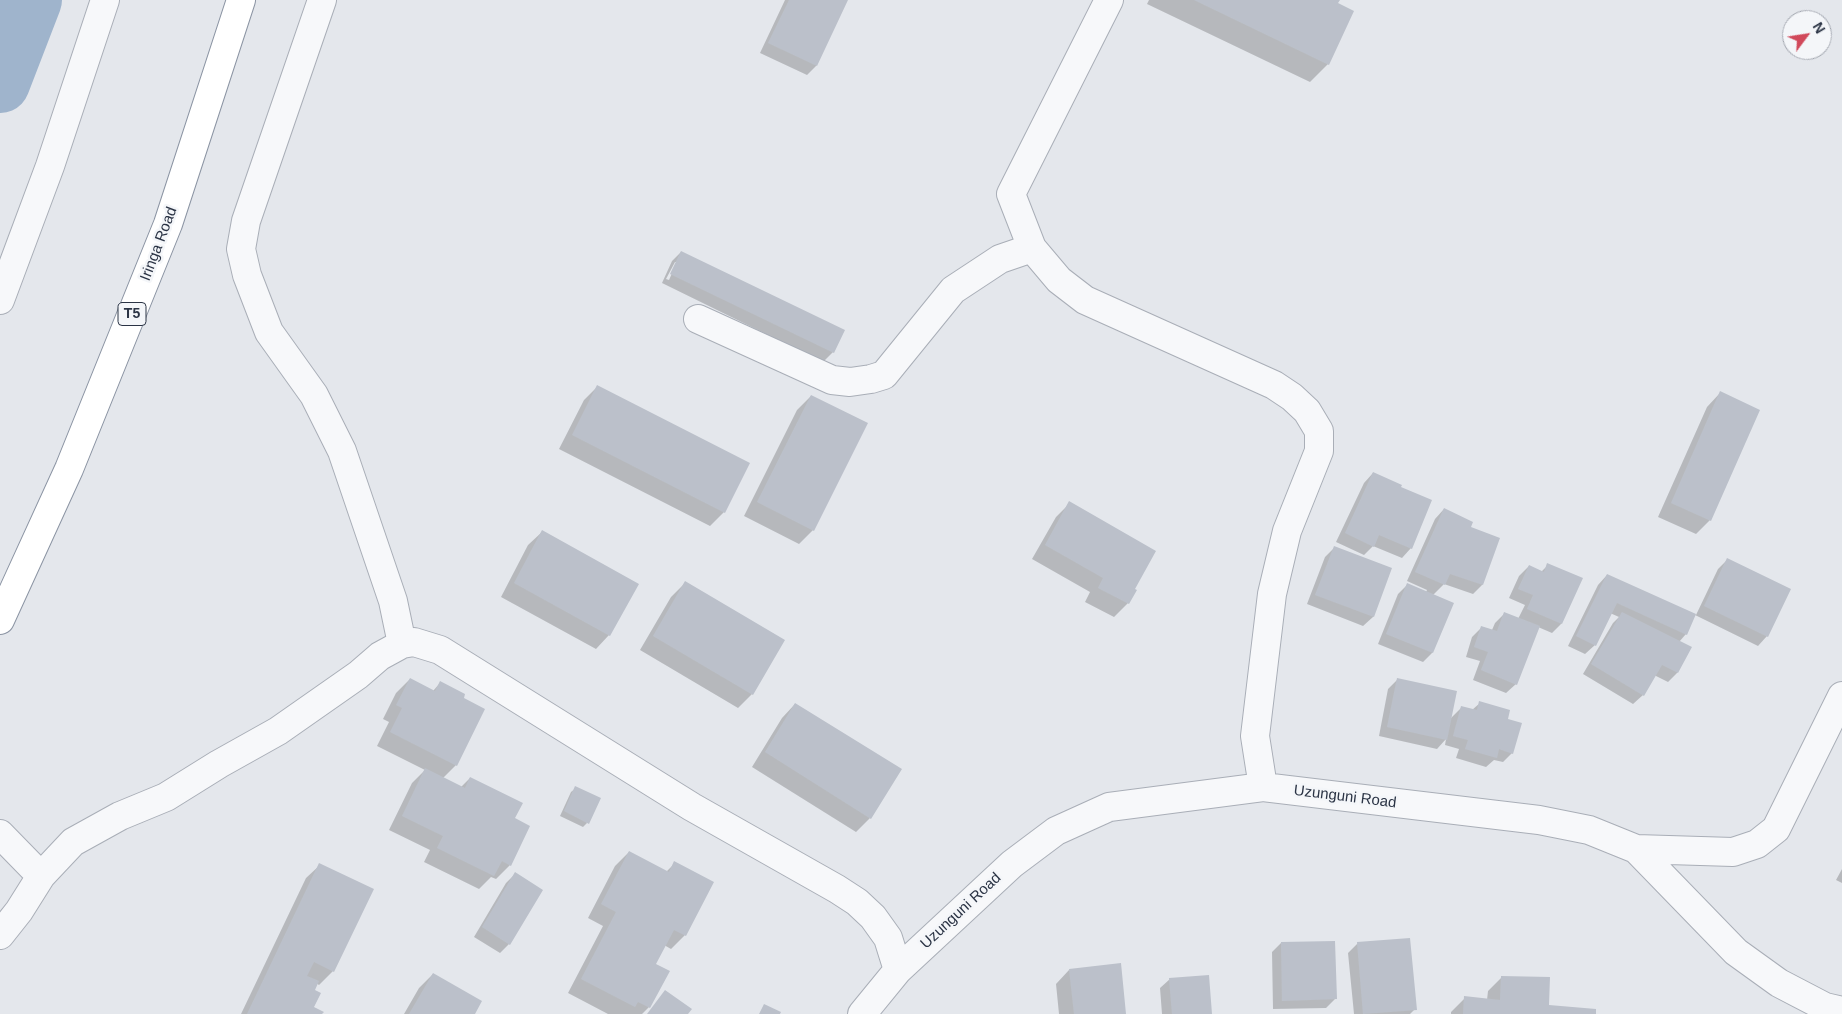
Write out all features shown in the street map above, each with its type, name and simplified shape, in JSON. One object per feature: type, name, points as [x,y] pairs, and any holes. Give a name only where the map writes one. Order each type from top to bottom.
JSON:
[{"type":"highway","name":"Iringa Road","points":[[0,620],[69,469],[168,224],[241,0]]},
{"type":"street","points":[[0,300],[50,166],[105,0]]},
{"type":"street","points":[[322,0],[246,221],[241,249],[247,275],[269,332],[314,395],[342,451],[393,601],[402,644]]},
{"type":"street","points":[[1109,0],[1011,194],[1032,248],[1059,280],[1085,300],[1274,384],[1307,411],[1318,431],[1319,451],[1287,531],[1272,594],[1254,736],[1264,787]]},
{"type":"street","points":[[698,318],[832,380],[850,382],[870,379],[884,375],[953,290],[1000,260],[1032,248]]},
{"type":"street","points":[[0,935],[19,911],[41,876],[73,842],[120,816],[166,798],[219,764],[278,731],[358,675],[380,656],[402,644],[414,642],[440,650],[692,807],[850,897],[873,917],[888,938],[898,970]]},
{"type":"street","points":[[1636,849],[1733,852],[1757,844],[1776,829],[1842,696]]},
{"type":"street","name":"Uzunguni Road","points":[[862,1014],[898,970],[1012,864],[1056,831],[1109,808],[1264,787],[1539,820],[1589,830],[1636,849],[1736,952],[1779,983],[1825,1007],[1842,1010]]},
{"type":"street","points":[[0,834],[41,876]]},
{"type":"building","points":[[789,0],[848,0],[817,66],[768,43]]},
{"type":"building","points":[[1194,0],[1340,0],[1338,3],[1354,11],[1329,65]]},
{"type":"building","points":[[681,251],[845,330],[834,353],[670,274]]},
{"type":"building","points":[[597,385],[750,463],[725,513],[572,435]]},
{"type":"building","points":[[1720,391],[1760,410],[1711,521],[1671,503]]},
{"type":"building","points":[[811,395],[868,423],[814,531],[757,502]]},
{"type":"building","points":[[1373,472],[1402,485],[1401,487],[1432,500],[1412,549],[1379,535],[1374,547],[1345,533]]},
{"type":"building","points":[[1069,501],[1156,551],[1129,604],[1098,588],[1103,578],[1045,545]]},
{"type":"building","points":[[1444,508],[1473,522],[1471,527],[1500,538],[1483,585],[1450,574],[1445,585],[1415,572]]},
{"type":"building","points":[[542,530],[639,584],[610,636],[514,583]]},
{"type":"building","points":[[1334,546],[1392,568],[1374,617],[1315,595]]},
{"type":"building","points":[[1727,558],[1791,589],[1768,637],[1704,606]]},
{"type":"building","points":[[1547,563],[1583,578],[1562,624],[1527,609],[1533,595],[1518,589],[1529,565],[1544,572]]},
{"type":"building","points":[[1607,574],[1696,614],[1687,635],[1617,603],[1596,646],[1576,636]]},
{"type":"building","points":[[685,581],[785,640],[753,695],[653,636]]},
{"type":"building","points":[[1407,583],[1454,603],[1433,653],[1386,634]]},
{"type":"building","points":[[1504,612],[1540,626],[1517,685],[1481,670],[1488,652],[1474,647],[1481,626],[1497,631]]},
{"type":"building","points":[[1622,612],[1692,647],[1678,673],[1662,665],[1644,696],[1591,664]]},
{"type":"building","points":[[410,678],[435,691],[440,681],[465,694],[464,698],[485,709],[457,766],[390,732],[402,708],[396,705]]},
{"type":"building","points":[[1397,678],[1457,691],[1447,740],[1387,727]]},
{"type":"building","points":[[1479,701],[1510,710],[1508,719],[1522,723],[1513,754],[1499,749],[1497,758],[1465,749],[1468,740],[1453,736],[1461,706],[1477,710]]},
{"type":"building","points":[[795,703],[902,769],[871,819],[765,752]]},
{"type":"building","points":[[425,768],[465,788],[470,777],[523,803],[515,818],[530,826],[511,866],[502,861],[494,876],[437,848],[443,836],[402,816]]},
{"type":"building","points":[[575,786],[601,798],[589,824],[564,811]]},
{"type":"building","points":[[629,851],[669,872],[674,861],[714,882],[686,936],[674,930],[656,964],[670,971],[650,1008],[638,1002],[635,1007],[581,979],[616,912],[601,904]]},
{"type":"building","points":[[319,863],[374,889],[334,972],[314,962],[307,976],[319,981],[315,990],[321,993],[314,1007],[324,1012],[322,1014],[247,1014]]},
{"type":"building","points":[[515,872],[543,890],[510,945],[482,927]]},
{"type":"building","points":[[1410,938],[1417,1010],[1363,1014],[1357,942]]},
{"type":"building","points":[[1335,941],[1337,999],[1282,1001],[1281,942]]},
{"type":"building","points":[[1121,963],[1126,1014],[1074,1014],[1069,969]]},
{"type":"building","points":[[433,973],[482,1001],[475,1014],[409,1014]]},
{"type":"building","points":[[1209,975],[1212,1014],[1172,1014],[1169,978]]},
{"type":"building","points":[[1501,976],[1550,977],[1549,1005],[1596,1009],[1596,1014],[1463,1014],[1464,996],[1500,1000]]},
{"type":"building","points":[[665,990],[692,1009],[688,1014],[647,1014]]},
{"type":"building","points":[[764,1004],[781,1012],[780,1014],[759,1014]]},
{"type":"waterway","points":[[0,83],[32,0]]}]
